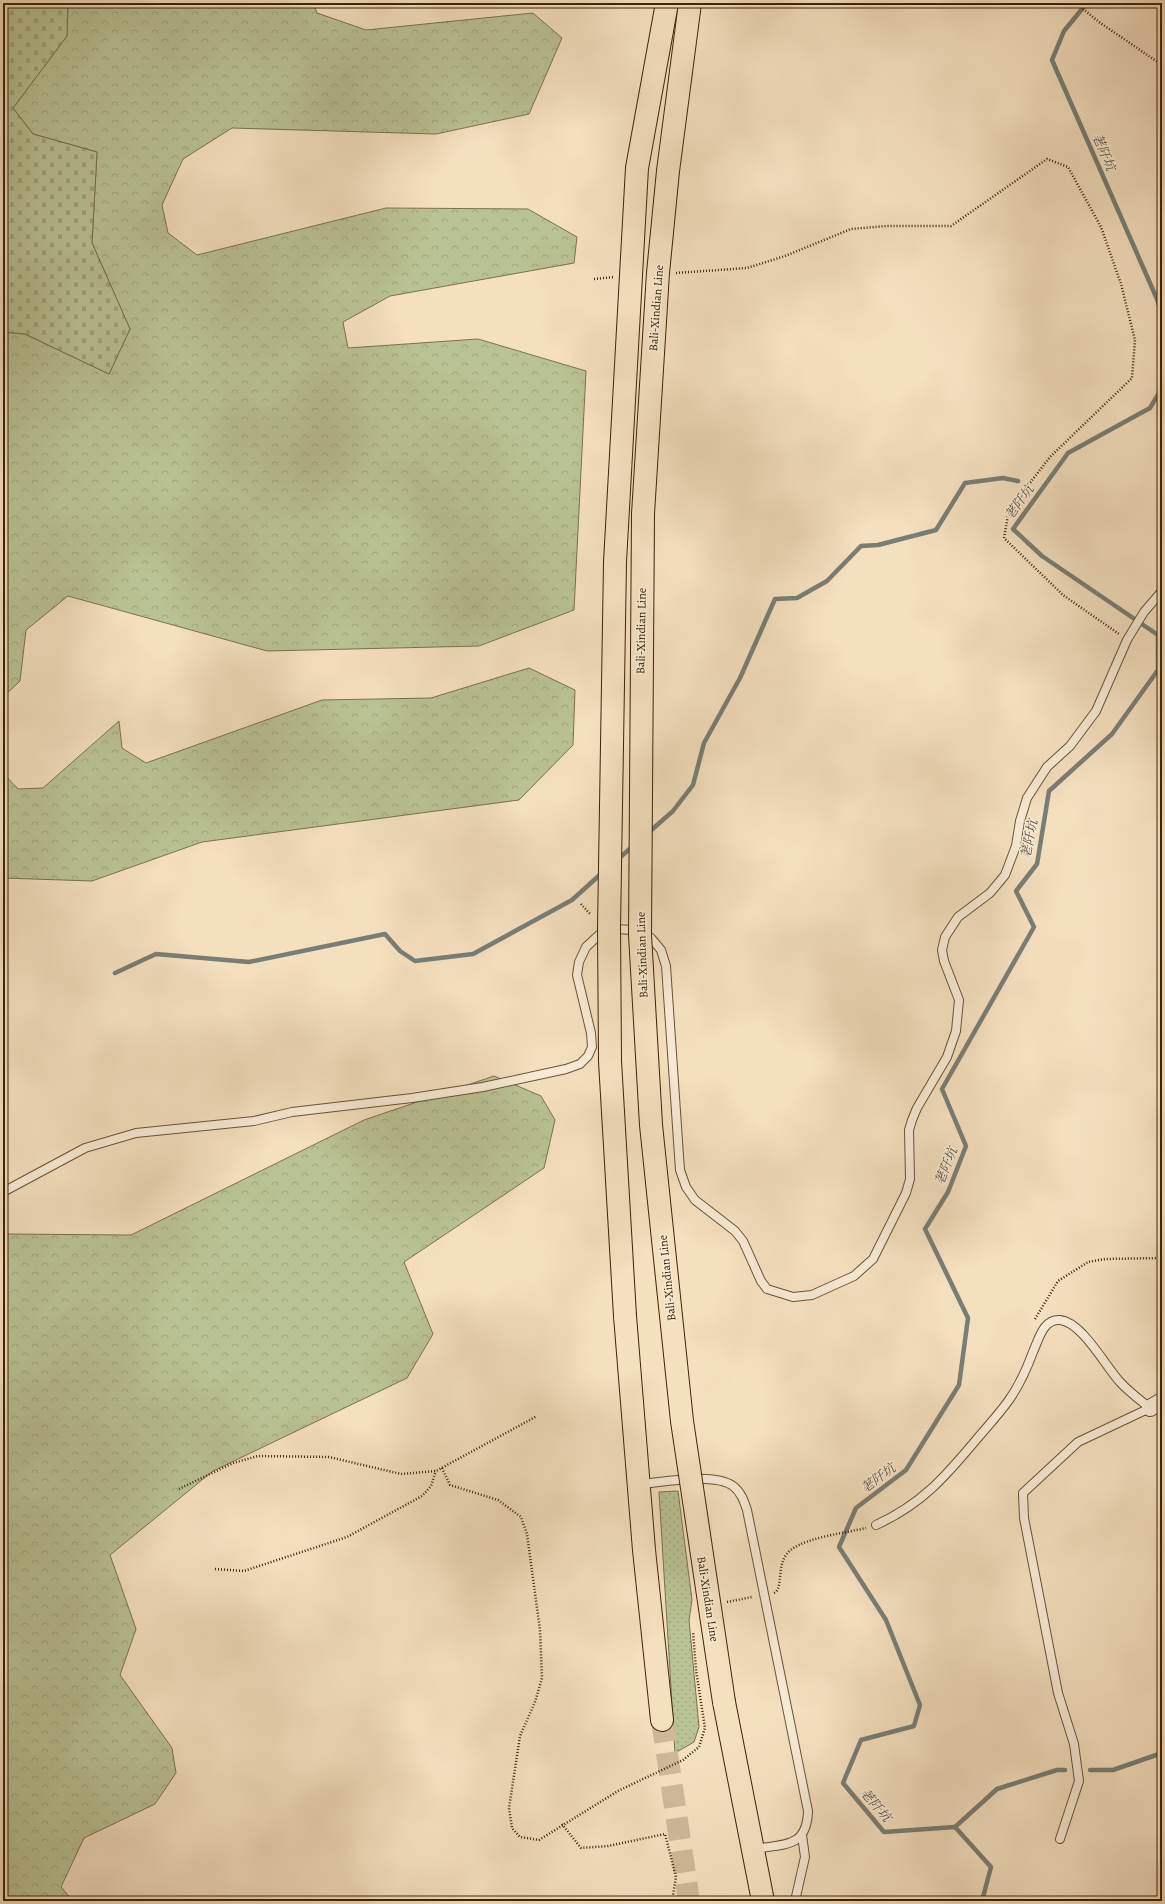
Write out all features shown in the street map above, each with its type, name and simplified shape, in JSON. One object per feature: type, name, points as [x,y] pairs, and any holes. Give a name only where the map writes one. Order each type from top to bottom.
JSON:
[{"type":"highway","points":[[662,1720],[639,1484],[625,1316],[610,1061],[609,928],[615,562],[638,168],[667,3]]},
{"type":"highway","name":"Bali-Xindian Line","points":[[690,3],[668,171],[658,273],[643,514],[640,935],[651,1125],[682,1421],[724,1702],[763,1901]]},
{"type":"lane","points":[[3,1192],[86,1148],[136,1133],[254,1121],[292,1112],[419,1097],[483,1087],[566,1069],[580,1064],[588,1056],[592,1047],[591,1033],[577,975],[579,962],[586,947],[599,935],[615,929],[633,930],[650,938],[661,950],[666,966],[680,1170],[686,1187],[695,1200],[735,1231],[742,1241],[761,1281],[767,1289],[793,1297],[812,1295],[854,1276],[873,1259],[906,1193],[910,1178],[909,1130],[912,1120],[917,1108],[953,1045],[959,1016],[959,1000],[944,961],[942,950],[945,937],[958,917],[990,893],[1005,875],[1016,846],[1020,821],[1027,798],[1047,767],[1070,746],[1096,711],[1129,638],[1144,612],[1162,591]]},
{"type":"lane","points":[[876,1525],[888,1520],[924,1497],[946,1475],[1009,1400],[1026,1370],[1041,1331],[1048,1323],[1060,1320],[1069,1323],[1081,1332],[1120,1382],[1156,1404]]},
{"type":"lane","points":[[1060,1839],[1079,1781],[1074,1744],[1058,1693],[1024,1518],[1023,1493],[1078,1442],[1156,1404]]},
{"type":"lane","points":[[639,1484],[709,1478],[722,1480],[733,1487],[743,1498],[748,1510],[807,1800],[808,1820],[802,1835],[805,1857],[795,1901]]},
{"type":"lane","points":[[752,1849],[791,1843],[802,1835]]},
{"type":"path","points":[[1076,3],[1099,22],[1162,65]]},
{"type":"path","points":[[670,273],[747,268],[785,256],[851,229],[887,226],[951,226],[1047,159],[1068,167],[1101,227],[1121,284],[1134,340],[1132,378],[1050,456],[1009,510],[1004,538],[1063,595],[1129,638]]},
{"type":"path","points":[[594,279],[617,277]]},
{"type":"path","points":[[1035,1347],[1035,1319],[1058,1281],[1088,1262],[1106,1259],[1162,1258]]},
{"type":"path","points":[[180,1489],[233,1463],[258,1456],[329,1457],[401,1474],[436,1471],[537,1416]]},
{"type":"path","points":[[442,1468],[450,1485],[498,1500],[521,1517],[527,1534],[540,1630],[542,1678],[535,1702],[520,1736],[509,1808],[512,1828],[520,1837],[539,1840],[562,1824],[618,1791],[683,1760],[699,1747],[705,1728],[696,1670],[693,1630]]},
{"type":"path","points":[[215,1569],[244,1571],[347,1537],[422,1496],[431,1486],[436,1471]]},
{"type":"path","points":[[774,1593],[778,1591],[780,1586],[780,1569],[784,1559],[792,1550],[809,1541],[876,1525]]},
{"type":"path","points":[[724,1603],[752,1597]]},
{"type":"path","points":[[562,1824],[581,1848],[608,1846],[665,1834],[676,1877],[672,1901]]},
{"type":"green space","points":[[3,3],[68,3],[67,36],[13,108],[33,134],[97,152],[92,243],[130,329],[109,374],[25,334],[3,332]]},
{"type":"green space","points":[[68,3],[313,3],[317,13],[366,30],[533,13],[562,38],[529,114],[436,134],[232,128],[183,159],[162,205],[168,233],[197,255],[386,208],[528,209],[577,237],[574,263],[390,296],[343,322],[348,348],[478,339],[586,371],[574,610],[479,646],[267,651],[68,596],[26,630],[20,681],[3,697],[3,332],[25,334],[109,374],[130,329],[92,243],[97,152],[33,134],[13,108],[67,36]]},
{"type":"green space","points":[[529,668],[575,690],[573,745],[519,800],[202,842],[92,881],[3,878],[3,773],[18,789],[43,788],[119,721],[122,748],[146,763],[322,700],[431,698]]},
{"type":"green space","points":[[494,1076],[541,1096],[555,1120],[544,1168],[404,1262],[433,1334],[407,1378],[213,1471],[110,1555],[136,1629],[120,1675],[172,1748],[176,1773],[155,1804],[84,1838],[61,1887],[73,1901],[3,1901],[3,1234],[131,1235],[364,1120]]},
{"type":"green space","points":[[678,1491],[692,1600],[689,1620],[699,1727],[694,1742],[675,1753],[659,1492]]},
{"type":"waterway","name":"荖阡坑","points":[[1087,3],[1064,31],[1052,60],[1157,299],[1162,315]]},
{"type":"waterway","name":"荖阡坑","points":[[982,1901],[991,1867],[955,1827],[884,1832],[843,1783],[861,1740],[914,1726],[920,1705],[886,1620],[839,1547],[856,1508],[906,1470],[959,1385],[968,1318],[925,1229],[948,1192],[966,1146],[942,1089],[1034,927],[1016,891],[1037,864],[1049,791],[1112,734],[1158,670],[1158,635],[1042,556],[1013,529],[1068,453],[1150,408],[1162,388]]},
{"type":"waterway","points":[[648,833],[673,811],[693,785],[704,743],[740,678],[775,599],[797,598],[827,581],[861,546],[878,545],[936,530],[965,483],[1003,478],[1018,481]]},
{"type":"waterway","points":[[616,861],[633,846]]},
{"type":"waterway","points":[[115,973],[156,954],[249,962],[385,934],[400,951],[415,961],[473,954],[572,900],[603,872]]},
{"type":"waterway","points":[[1090,1770],[1113,1770],[1162,1753]]},
{"type":"waterway","points":[[955,1827],[997,1789],[1057,1770],[1065,1770]]},
{"type":"tunnel","points":[[662,1720],[689,1901]]}]
